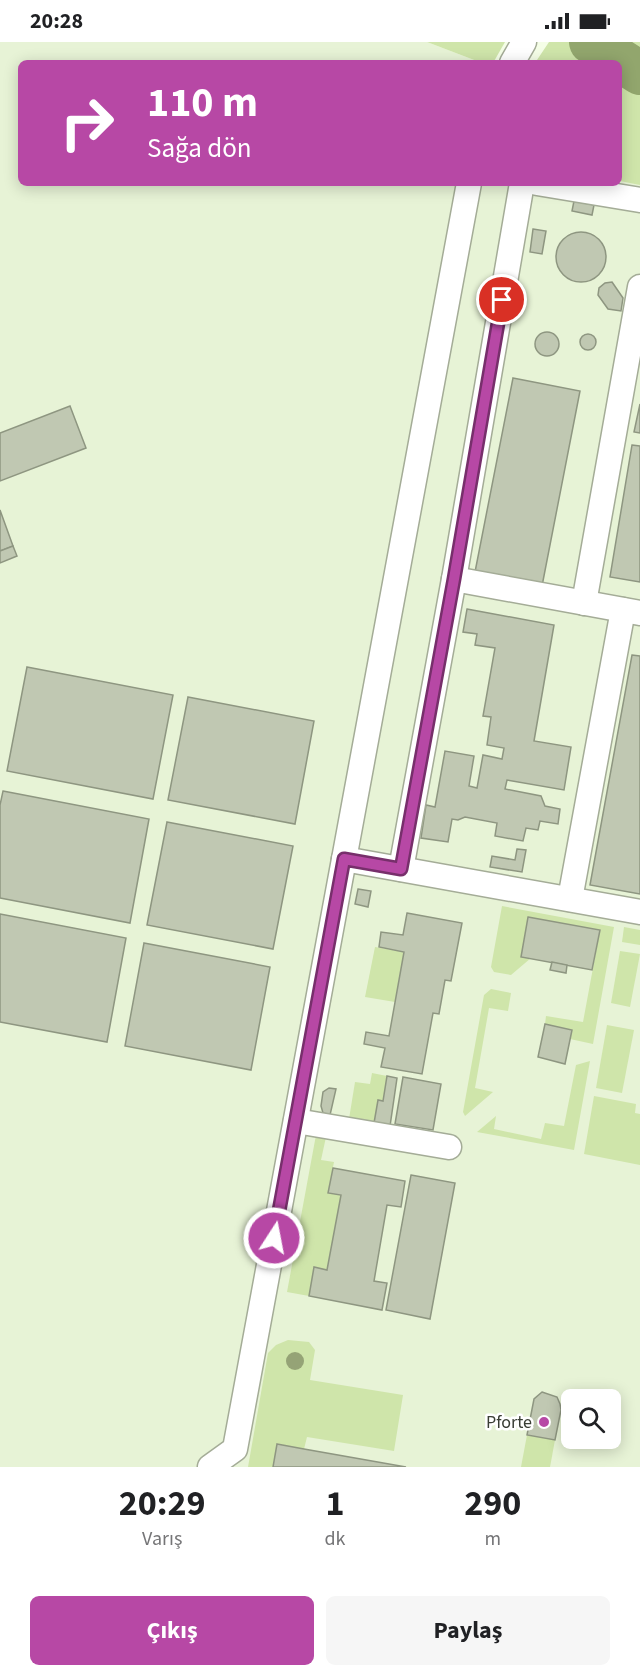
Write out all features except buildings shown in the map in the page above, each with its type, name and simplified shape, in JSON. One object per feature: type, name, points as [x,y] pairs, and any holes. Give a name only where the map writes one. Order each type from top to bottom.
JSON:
[{"type":"lane","points":[[514,60],[524,42]]},
{"type":"lane","points":[[210,1467],[235,1449],[468,186]]},
{"type":"lane","points":[[401,869],[454,579],[521,186]]},
{"type":"lane","points":[[555,186],[640,200]]},
{"type":"lane","points":[[584,603],[640,287]]},
{"type":"lane","points":[[454,579],[631,611],[570,899]]},
{"type":"lane","points":[[344,859],[640,912]]},
{"type":"lane","points":[[296,1121],[449,1147]]},
{"type":"shaded area","points":[[0,42],[427,42],[474,60],[18,60],[18,186],[622,186],[622,164],[640,181],[640,1467],[0,1467]]},
{"type":"green space","points":[[427,42],[505,42],[495,60],[474,60]]},
{"type":"green space","points":[[549,42],[640,42],[640,185],[622,181],[622,60],[537,60]]},
{"type":"green space","points":[[502,906],[614,927],[593,1044],[570,1039],[572,1030],[545,1024],[546,1016],[583,1022],[600,930],[528,917],[521,956],[531,958],[511,975],[494,972],[491,967]]},
{"type":"green space","points":[[624,927],[640,930],[640,945],[622,942]]},
{"type":"green space","points":[[375,947],[404,952],[395,1002],[365,997]]},
{"type":"green space","points":[[620,951],[640,954],[630,1007],[611,1003]]},
{"type":"green space","points":[[491,989],[511,993],[508,1011],[489,1008],[475,1088],[493,1092],[465,1116],[463,1112],[484,995]]},
{"type":"green space","points":[[607,1025],[634,1030],[622,1093],[596,1088]]},
{"type":"green space","points":[[590,1061],[574,1150],[477,1132],[496,1116],[494,1129],[541,1139],[545,1123],[564,1126],[576,1065]]},
{"type":"green space","points":[[372,1073],[387,1076],[383,1101],[378,1100],[374,1123],[349,1119],[355,1082],[370,1084]]},
{"type":"green space","points":[[594,1096],[636,1104],[635,1113],[640,1114],[640,1165],[584,1154]]},
{"type":"green space","points":[[316,1135],[326,1137],[321,1160],[334,1162],[328,1192],[341,1195],[327,1270],[314,1267],[309,1296],[287,1292]]},
{"type":"green space","points":[[288,1340],[309,1342],[315,1350],[310,1380],[403,1395],[394,1451],[307,1437],[304,1449],[277,1444],[273,1467],[248,1467],[268,1353],[276,1345]]},
{"type":"green space","points":[[527,1435],[555,1440],[550,1467],[521,1467]]},
{"type":"waterway","points":[[591,42],[619,60]]},
{"type":"waterway","points":[[622,62],[640,73]]},
{"type":"place","name":"Pforte","points":[[544,1422]]},
{"type":"route","points":[[274,1238],[344,859],[401,869],[502,300]]}]
